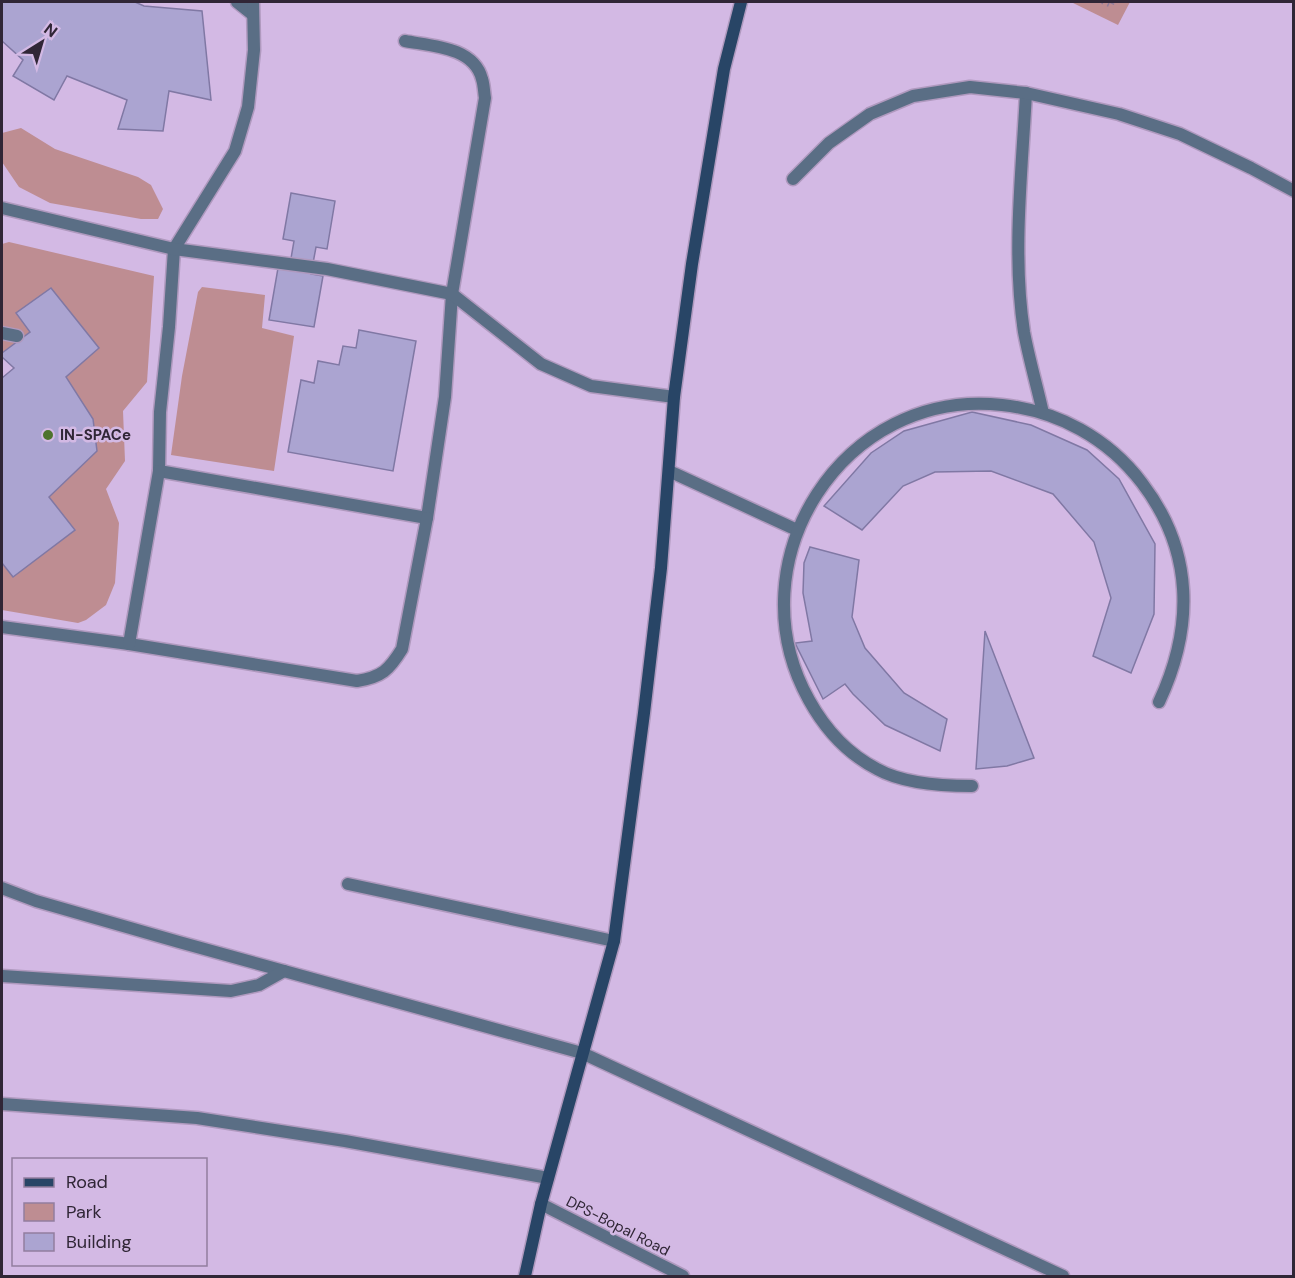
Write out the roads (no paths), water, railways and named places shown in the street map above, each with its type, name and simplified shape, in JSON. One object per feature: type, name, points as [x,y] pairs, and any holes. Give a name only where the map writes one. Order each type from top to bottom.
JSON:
[{"type":"street","points":[[129,644],[159,471],[160,412],[174,249],[235,151],[248,106],[255,50],[252,8],[237,2]]},
{"type":"street","points":[[525,1276],[541,1204],[614,941],[646,702],[661,568],[674,397],[692,264],[724,69],[741,2]]},
{"type":"street","points":[[2,627],[129,644],[357,681],[375,678],[391,667],[402,649],[427,518],[445,397],[452,294],[485,98],[482,77],[468,58],[449,49],[405,41]]},
{"type":"street","points":[[793,179],[829,143],[870,114],[913,96],[970,87],[1026,93],[1119,114],[1180,134],[1293,191]]},
{"type":"street","points":[[1026,93],[1019,221],[1019,276],[1024,332],[1043,413]]},
{"type":"street","points":[[2,208],[174,249],[327,269],[452,294],[542,364],[591,386],[674,397]]},
{"type":"street","points":[[2,333],[17,336]]},
{"type":"street","points":[[972,786],[951,786],[911,780],[879,771],[853,754],[817,714],[803,690],[786,638],[784,583],[797,530],[808,506],[823,483],[841,462],[884,429],[935,409],[989,404],[1017,406],[1069,423],[1093,436],[1128,465],[1150,494],[1164,518],[1174,543],[1183,588],[1183,624],[1176,660],[1159,702]]},
{"type":"street","points":[[159,471],[427,518]]},
{"type":"street","points":[[669,471],[797,530]]},
{"type":"street","points":[[348,884],[614,941]]},
{"type":"street","points":[[2,888],[179,942],[582,1053],[1063,1276]]},
{"type":"street","points":[[2,976],[231,992],[259,985],[284,971]]},
{"type":"street","points":[[2,1104],[197,1118],[548,1178]]},
{"type":"street","name":"DPS-Bopal Road","points":[[541,1204],[683,1276]]},
{"type":"place","name":"IN-SPACe","points":[[48,435]]}]
